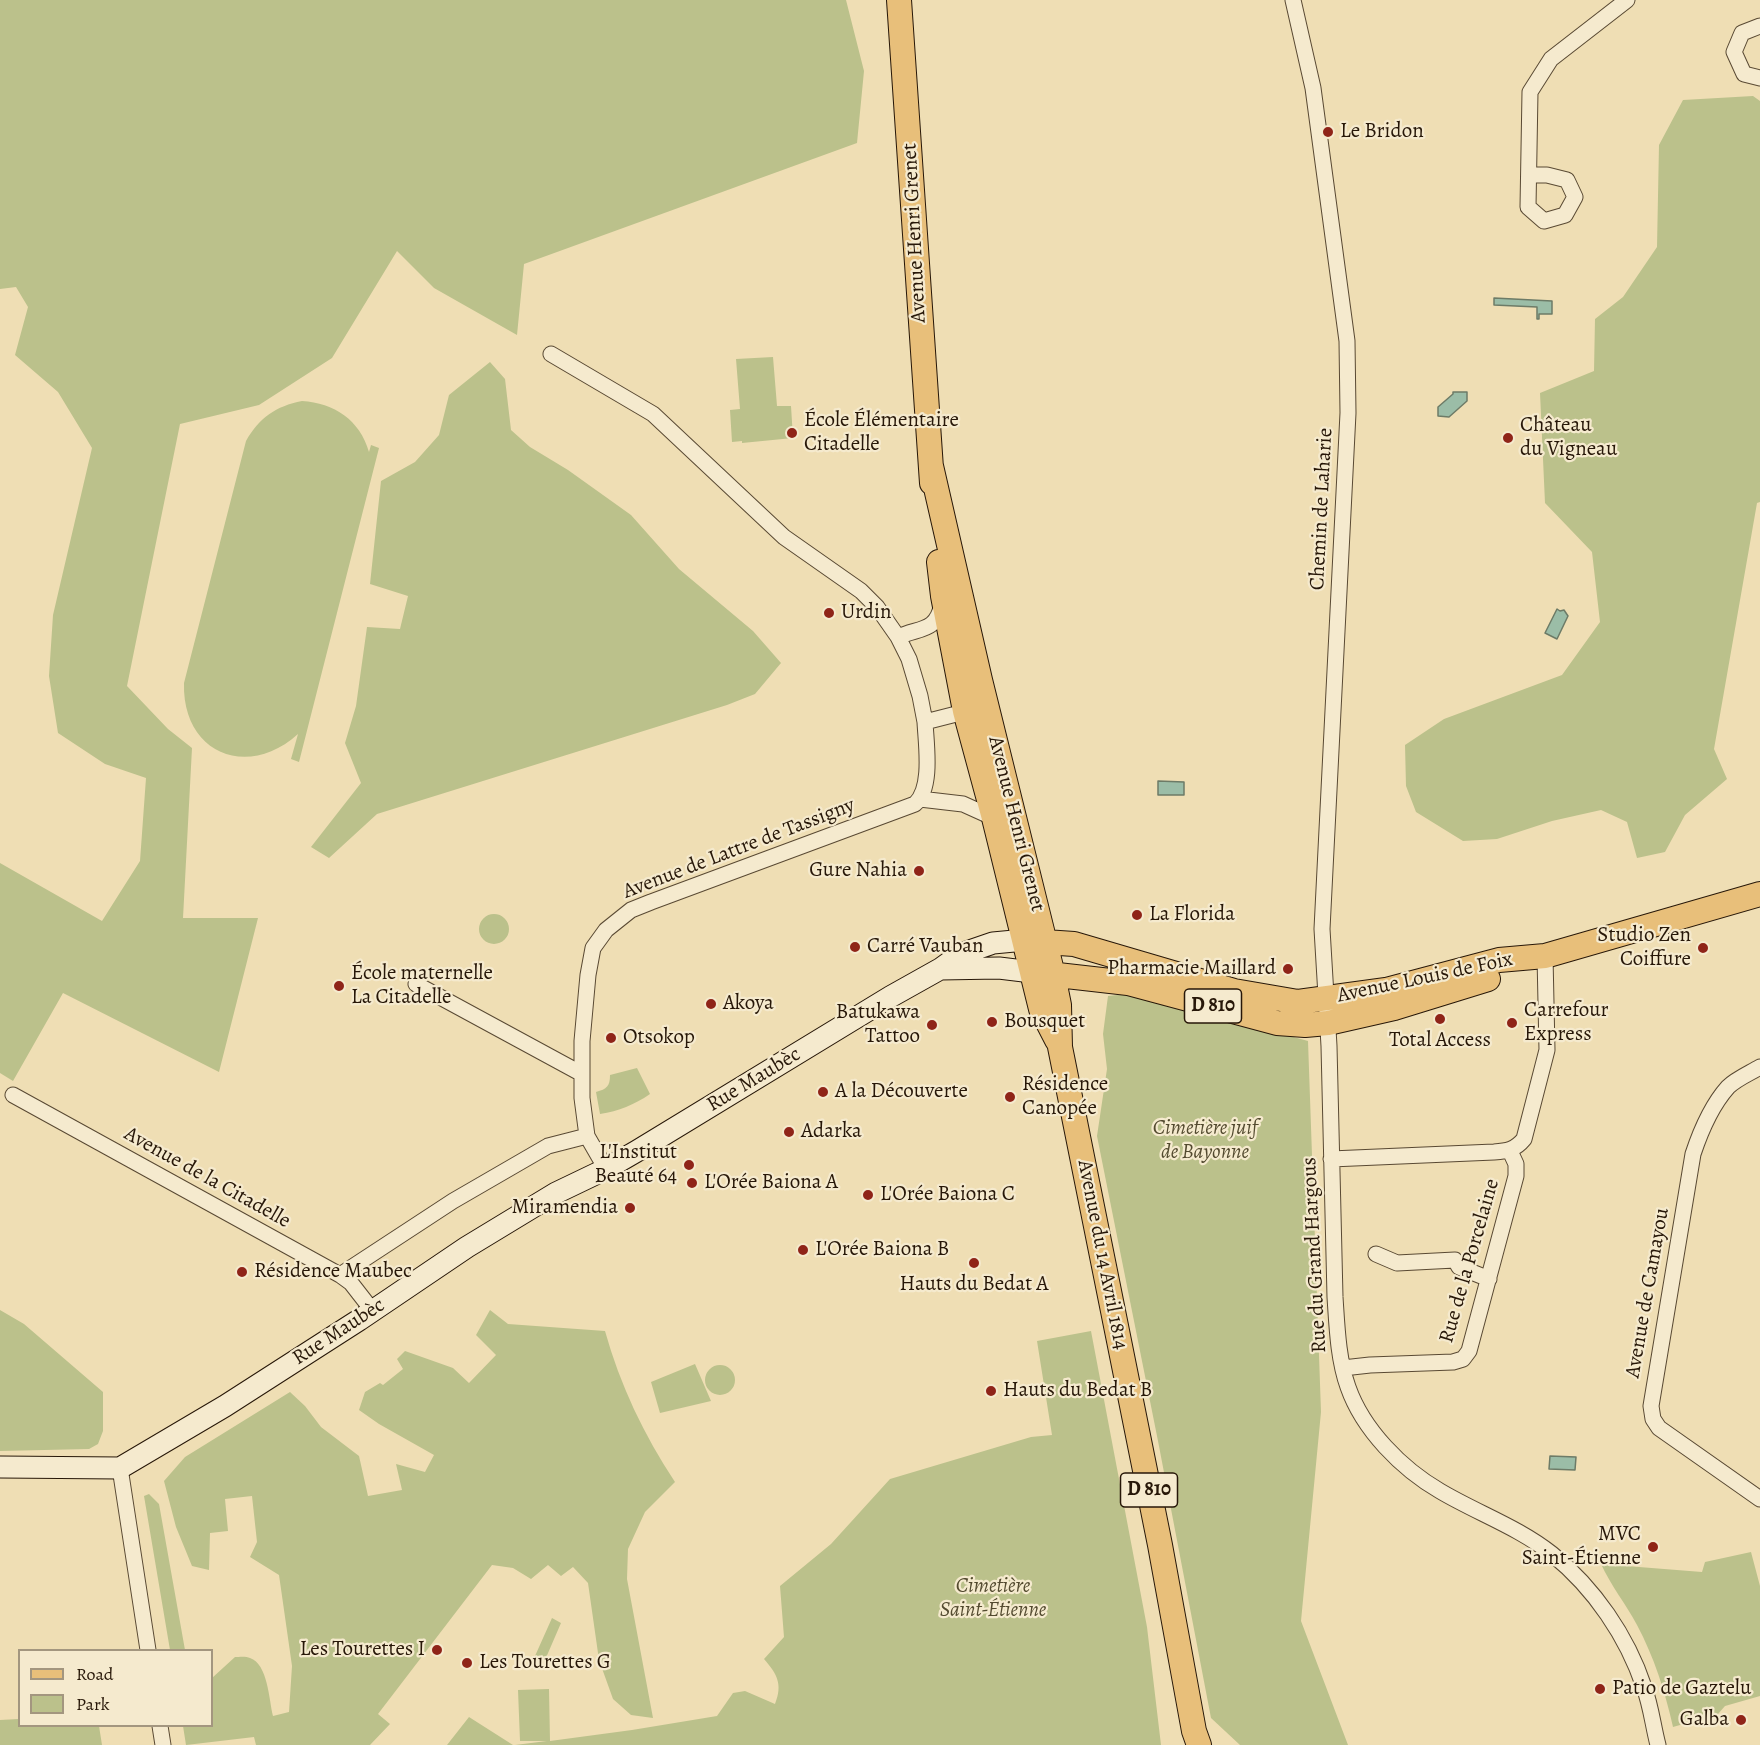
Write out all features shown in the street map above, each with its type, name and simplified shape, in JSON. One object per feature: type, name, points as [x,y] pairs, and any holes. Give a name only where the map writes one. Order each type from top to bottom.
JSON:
[{"type":"main road","name":"Avenue Henri Grenet","points":[[899,0],[934,517],[943,596],[1035,906],[1035,941]]},
{"type":"main road","name":"Avenue Henri Grenet","points":[[932,466],[994,818],[1035,941]]},
{"type":"main road","name":"Avenue Louis de Foix","points":[[1035,941],[1074,944],[1234,992],[1298,1002],[1386,990],[1498,960],[1545,956],[1760,894]]},
{"type":"main road","name":"Rue Maubèc","points":[[120,1468],[225,1406],[467,1247],[556,1193],[606,1169],[962,954],[993,943],[1035,941]]},
{"type":"main road","name":"Avenue du 14 Avril 1814","points":[[1035,941],[1042,973],[1041,1009],[1060,1047],[1155,1522],[1192,1721],[1199,1745]]},
{"type":"main road","name":"Avenue Louis de Foix","points":[[1042,973],[1128,983],[1277,1023],[1305,1025],[1328,1023],[1394,1008],[1517,972],[1545,956]]},
{"type":"main road","name":"Rue Maubèc","points":[[940,969],[999,968],[1042,973]]},
{"type":"main road","points":[[0,1467],[120,1468]]},
{"type":"street","name":"Chemin de Laharie","points":[[1293,0],[1313,88],[1347,341],[1348,413],[1322,929],[1328,1023]]},
{"type":"street","points":[[1528,175],[1530,92],[1551,59],[1627,0]]},
{"type":"street","points":[[1760,26],[1742,33],[1734,52],[1744,74],[1760,78]]},
{"type":"street","points":[[551,354],[653,414],[784,537],[861,591],[877,608],[898,637],[909,658],[920,696],[925,722],[927,771],[920,799],[963,804],[994,818]]},
{"type":"street","points":[[898,637],[925,628],[935,621],[943,596]]},
{"type":"street","points":[[925,722],[976,709]]},
{"type":"street","name":"Avenue de Lattre de Tassigny","points":[[606,1169],[587,1136],[582,1098],[582,1041],[593,948],[606,930],[631,910],[904,808],[920,799]]},
{"type":"street","points":[[1331,1159],[1510,1150],[1518,1146],[1524,1139],[1547,1050],[1545,956]]},
{"type":"street","points":[[416,984],[582,1074]]},
{"type":"street","name":"Rue du Grand Hargous","points":[[1328,1023],[1335,1297],[1343,1368],[1358,1409],[1372,1430],[1396,1457],[1419,1477],[1441,1492],[1536,1542],[1572,1571],[1616,1626],[1631,1655],[1645,1688],[1658,1745]]},
{"type":"street","name":"Avenue de Camayou","points":[[1760,1067],[1729,1086],[1702,1128],[1693,1154],[1651,1406],[1653,1419],[1659,1428],[1760,1499]]},
{"type":"street","name":"Avenue de la Citadelle","points":[[13,1095],[340,1275],[351,1283],[372,1310]]},
{"type":"street","points":[[340,1275],[446,1206],[548,1146],[587,1136]]},
{"type":"street","name":"Rue de la Porcelaine","points":[[1343,1368],[1453,1362],[1463,1359],[1469,1351],[1490,1279],[1516,1176],[1516,1164],[1510,1150]]},
{"type":"street","points":[[1376,1254],[1397,1263],[1455,1260],[1459,1267],[1490,1279]]},
{"type":"street","points":[[120,1468],[148,1649]]},
{"type":"street","points":[[160,1727],[163,1745]]},
{"type":"green space","points":[[0,0],[846,0],[864,71],[857,143],[524,264],[517,335],[434,288],[397,251],[332,358],[259,405],[180,424],[127,686],[168,729],[192,748],[183,918],[258,918],[219,1072],[63,993],[13,1081],[0,1073],[0,863],[102,921],[140,861],[146,778],[105,764],[58,733],[49,676],[53,615],[92,448],[58,392],[15,355],[28,307],[16,287],[0,289]]},
{"type":"green space","points":[[1753,96],[1760,101],[1760,502],[1757,503],[1714,749],[1727,779],[1685,815],[1665,852],[1637,858],[1627,822],[1601,810],[1552,821],[1497,839],[1463,841],[1416,812],[1406,786],[1405,745],[1444,719],[1562,675],[1600,622],[1592,552],[1545,503],[1540,393],[1594,371],[1595,319],[1623,297],[1657,247],[1659,145],[1683,100]]},
{"type":"green space","points":[[773,357],[777,406],[791,406],[793,438],[732,442],[730,410],[740,409],[736,359]]},
{"type":"green space","points":[[490,362],[505,379],[511,430],[530,447],[568,470],[631,515],[679,569],[753,631],[781,663],[755,694],[727,705],[377,814],[329,858],[311,847],[361,783],[345,743],[356,706],[367,627],[400,629],[408,596],[370,584],[381,481],[415,462],[439,435],[449,395]]},
{"type":"green space","points":[[302,401],[325,405],[344,415],[359,431],[369,452],[371,445],[379,448],[299,762],[291,759],[298,734],[278,748],[258,755],[239,757],[221,752],[206,742],[194,727],[186,707],[184,683],[246,441],[269,414],[284,406]]},
{"type":"green space","points":[[494,914],[504,919],[509,929],[504,939],[494,944],[484,939],[479,929],[484,919]]},
{"type":"green space","name":"Cimetière juif de Bayonne","points":[[1135,993],[1308,1041],[1321,1412],[1301,1621],[1348,1745],[1240,1745],[1211,1718],[1097,1136],[1107,1069],[1103,1034],[1108,996]]},
{"type":"green space","points":[[637,1068],[650,1094],[626,1107],[600,1114],[596,1092],[607,1086],[610,1075]]},
{"type":"green space","points":[[0,1310],[24,1324],[103,1392],[103,1431],[98,1444],[89,1449],[0,1451]]},
{"type":"green space","points":[[490,1310],[508,1324],[605,1331],[634,1409],[675,1482],[645,1512],[628,1549],[627,1579],[653,1718],[631,1715],[613,1699],[599,1660],[588,1583],[573,1567],[561,1576],[548,1565],[531,1579],[513,1568],[492,1565],[378,1714],[390,1724],[370,1745],[256,1745],[254,1737],[186,1745],[183,1727],[213,1727],[213,1677],[235,1657],[250,1658],[261,1667],[267,1683],[273,1716],[289,1712],[292,1666],[279,1575],[250,1557],[257,1542],[252,1496],[225,1499],[228,1531],[210,1533],[209,1570],[192,1566],[176,1527],[164,1481],[185,1457],[290,1392],[305,1406],[321,1427],[359,1456],[368,1496],[402,1490],[396,1464],[425,1472],[434,1455],[359,1410],[365,1392],[380,1383],[383,1385],[403,1369],[397,1359],[405,1351],[453,1368],[469,1383],[496,1355],[476,1335]]},
{"type":"green space","name":"Cimetière Saint-Étienne","points":[[1091,1331],[1147,1627],[1161,1745],[515,1745],[547,1741],[520,1741],[518,1690],[549,1689],[550,1741],[717,1716],[733,1693],[745,1691],[775,1704],[778,1691],[777,1680],[764,1659],[784,1637],[780,1586],[831,1544],[890,1479],[1031,1437],[1052,1435],[1037,1341]]},
{"type":"green space","points":[[695,1364],[711,1401],[660,1413],[651,1382]]},
{"type":"green space","points":[[720,1365],[731,1369],[735,1380],[731,1391],[720,1395],[709,1391],[705,1380],[709,1369]]},
{"type":"green space","points":[[149,1494],[159,1504],[185,1649],[170,1649],[144,1496]]},
{"type":"green space","points":[[1751,1552],[1760,1586],[1760,1696],[1725,1706],[1718,1714],[1673,1727],[1663,1687],[1649,1649],[1633,1617],[1601,1564],[1702,1572],[1705,1562]]},
{"type":"green space","points":[[552,1618],[561,1623],[545,1660],[535,1656]]},
{"type":"green space","points":[[469,1717],[513,1745],[447,1745]]},
{"type":"green space","points":[[18,1719],[18,1727],[99,1727],[102,1745],[0,1745],[0,1720]]},
{"type":"shaded area","points":[[1494,298],[1552,301],[1552,314],[1539,314],[1539,319],[1537,319],[1537,307],[1494,305]]},
{"type":"shaded area","points":[[1453,392],[1467,392],[1467,401],[1449,417],[1438,416],[1438,407]]},
{"type":"shaded area","points":[[1557,609],[1564,610],[1568,616],[1557,639],[1545,633]]},
{"type":"shaded area","points":[[1158,781],[1184,782],[1184,795],[1158,795]]},
{"type":"shaded area","points":[[1550,1456],[1576,1457],[1575,1470],[1549,1469]]},
{"type":"place","name":"Le Bridon","points":[[1328,132]]},
{"type":"place","name":"École Élémentaire Citadelle","points":[[792,433]]},
{"type":"place","name":"Château du Vigneau","points":[[1508,438]]},
{"type":"place","name":"Urdin","points":[[829,613]]},
{"type":"place","name":"Gure Nahia","points":[[919,871]]},
{"type":"place","name":"La Florida","points":[[1137,915]]},
{"type":"place","name":"Carré Vauban","points":[[855,947]]},
{"type":"place","name":"Studio Zen Coiffure","points":[[1703,948]]},
{"type":"place","name":"Pharmacie Maillard","points":[[1288,969]]},
{"type":"place","name":"École maternelle La Citadelle","points":[[339,986]]},
{"type":"place","name":"Akoya","points":[[711,1004]]},
{"type":"place","name":"Total Access","points":[[1440,1019]]},
{"type":"place","name":"Bousquet","points":[[992,1022]]},
{"type":"place","name":"Carrefour Express","points":[[1512,1023]]},
{"type":"place","name":"Batukawa Tattoo","points":[[932,1025]]},
{"type":"place","name":"Otsokop","points":[[611,1038]]},
{"type":"place","name":"A la Découverte","points":[[823,1092]]},
{"type":"place","name":"Résidence Canopée","points":[[1010,1097]]},
{"type":"place","name":"Adarka","points":[[789,1132]]},
{"type":"place","name":"L'Institut Beauté 64","points":[[689,1165]]},
{"type":"place","name":"L'Orée Baiona A","points":[[692,1183]]},
{"type":"place","name":"L'Orée Baiona C","points":[[868,1195]]},
{"type":"place","name":"Miramendia","points":[[630,1208]]},
{"type":"place","name":"L'Orée Baiona B","points":[[803,1250]]},
{"type":"place","name":"Hauts du Bedat A","points":[[974,1263]]},
{"type":"place","name":"Résidence Maubec","points":[[242,1272]]},
{"type":"place","name":"Hauts du Bedat B","points":[[991,1391]]},
{"type":"place","name":"MVC Saint-Étienne","points":[[1653,1547]]},
{"type":"place","name":"Les Tourettes I","points":[[437,1650]]},
{"type":"place","name":"Les Tourettes G","points":[[467,1663]]},
{"type":"place","name":"Patio de Gaztelu","points":[[1600,1689]]},
{"type":"place","name":"Galba","points":[[1741,1720]]}]
